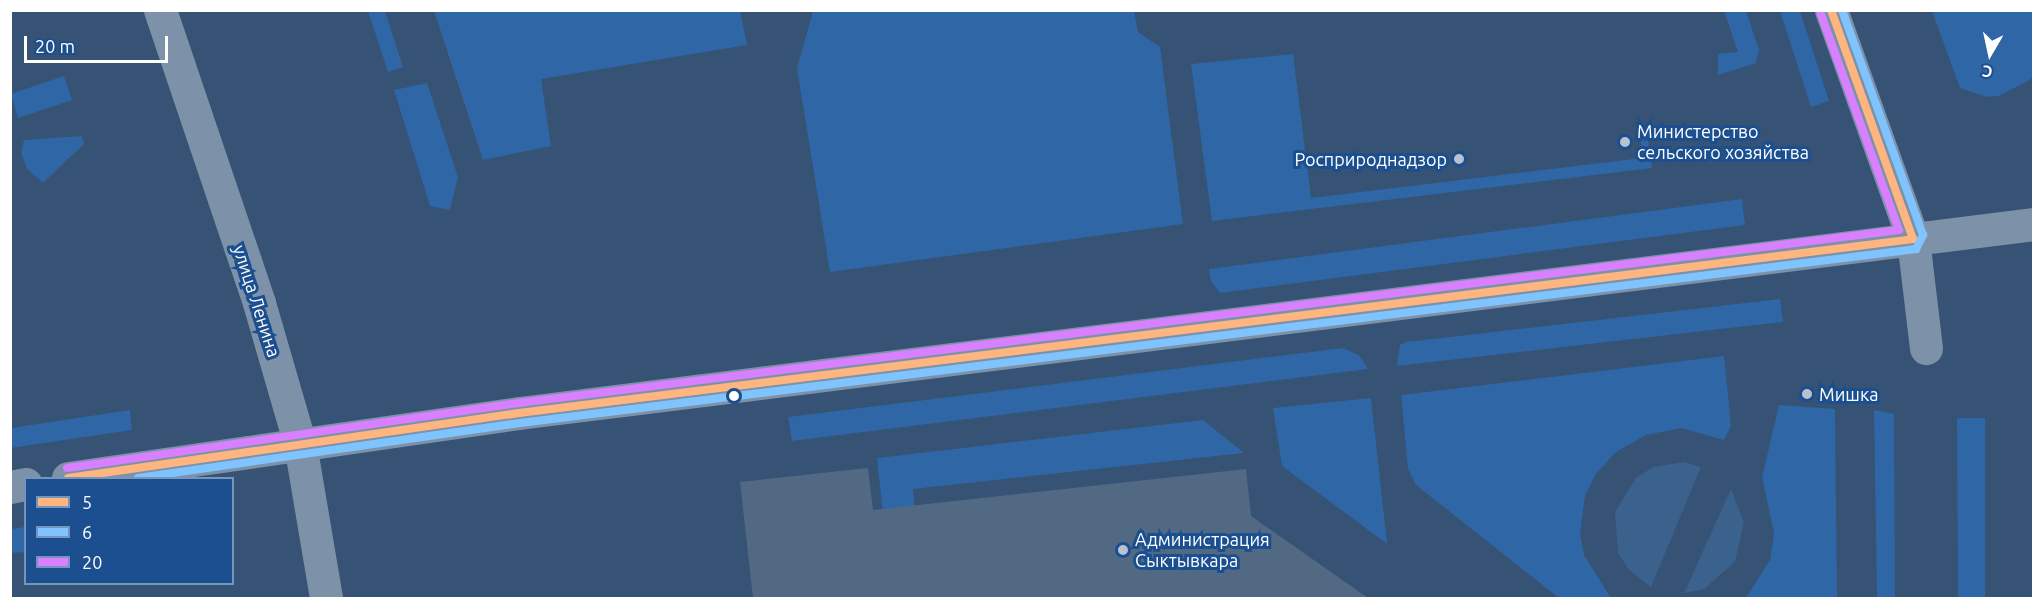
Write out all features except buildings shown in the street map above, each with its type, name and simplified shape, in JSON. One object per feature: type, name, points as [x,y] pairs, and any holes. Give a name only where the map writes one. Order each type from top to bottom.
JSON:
[{"type":"street","name":"улица Ленина","points":[[160,10],[259,303],[300,444],[326,598]]},
{"type":"street","points":[[1832,10],[1913,239],[1926,348]]},
{"type":"street","points":[[75,477],[300,444],[2034,224]]},
{"type":"shaded area","points":[[368,11],[385,11],[403,67],[388,72]]},
{"type":"shaded area","points":[[434,11],[740,11],[747,45],[541,79],[551,146],[483,160]]},
{"type":"shaded area","points":[[813,11],[1134,11],[1138,32],[1160,47],[1183,224],[830,272],[797,68]]},
{"type":"shaded area","points":[[1724,11],[1746,11],[1759,50],[1756,63],[1718,75],[1718,54],[1738,52]]},
{"type":"shaded area","points":[[1780,11],[1800,11],[1829,101],[1811,107]]},
{"type":"shaded area","points":[[1932,11],[2033,11],[2033,78],[1999,96],[1987,97],[1960,88]]},
{"type":"shaded area","points":[[1293,54],[1311,198],[1642,158],[1641,140],[1648,138],[1652,168],[1212,221],[1191,64]]},
{"type":"shaded area","points":[[64,76],[72,100],[18,118],[11,94]]},
{"type":"shaded area","points":[[427,83],[458,177],[450,210],[430,206],[394,90]]},
{"type":"shaded area","points":[[82,136],[84,144],[43,183],[27,169],[21,152],[24,140]]},
{"type":"shaded area","points":[[1742,199],[1745,225],[1220,293],[1211,281],[1209,269]]},
{"type":"shaded area","points":[[1780,299],[1783,322],[1397,366],[1400,345],[1406,342]]},
{"type":"shaded area","points":[[1343,348],[1359,355],[1368,369],[792,441],[788,417]]},
{"type":"shaded area","points":[[1724,356],[1731,426],[1724,440],[1681,428],[1646,435],[1616,452],[1596,474],[1585,496],[1580,534],[1584,555],[1611,598],[1559,598],[1416,485],[1408,469],[1401,395]]},
{"type":"shaded area","points":[[1371,398],[1387,544],[1282,466],[1273,408]]},
{"type":"shaded area","points":[[1779,405],[1835,409],[1837,598],[1746,598],[1770,560],[1774,533],[1762,477]]},
{"type":"shaded area","points":[[130,410],[132,430],[11,448],[11,428]]},
{"type":"shaded area","points":[[1874,410],[1894,414],[1895,598],[1877,598]]},
{"type":"shaded area","points":[[1957,418],[1985,418],[1985,598],[1958,598]]},
{"type":"shaded area","points":[[1203,420],[1244,453],[913,489],[925,598],[892,598],[877,458]]},
{"type":"shaded area","points":[[1684,462],[1701,467],[1651,587],[1629,570],[1618,553],[1615,512],[1636,478],[1653,467]]},
{"type":"shaded area","points":[[1731,489],[1744,522],[1735,562],[1704,589],[1684,593]]},
{"type":"shaded area","points":[[24,527],[24,552],[11,553],[11,529]]},
{"type":"transit line","name":"5","points":[[75,477],[519,413],[1913,239],[1831,10]]},
{"type":"transit line","name":"6","points":[[145,477],[520,423],[1916,249],[1923,235],[1842,10]]},
{"type":"transit line","name":"20","points":[[67,468],[518,403],[1899,230],[1821,14]]},
{"type":"place","name":"Министерство сельского хозяйства","points":[[1625,142]]},
{"type":"place","name":"Росприроднадзор","points":[[1459,159]]},
{"type":"place","name":"Мишка","points":[[1807,394]]},
{"type":"place","name":"Администрация Сыктывкара","points":[[1123,550]]}]
